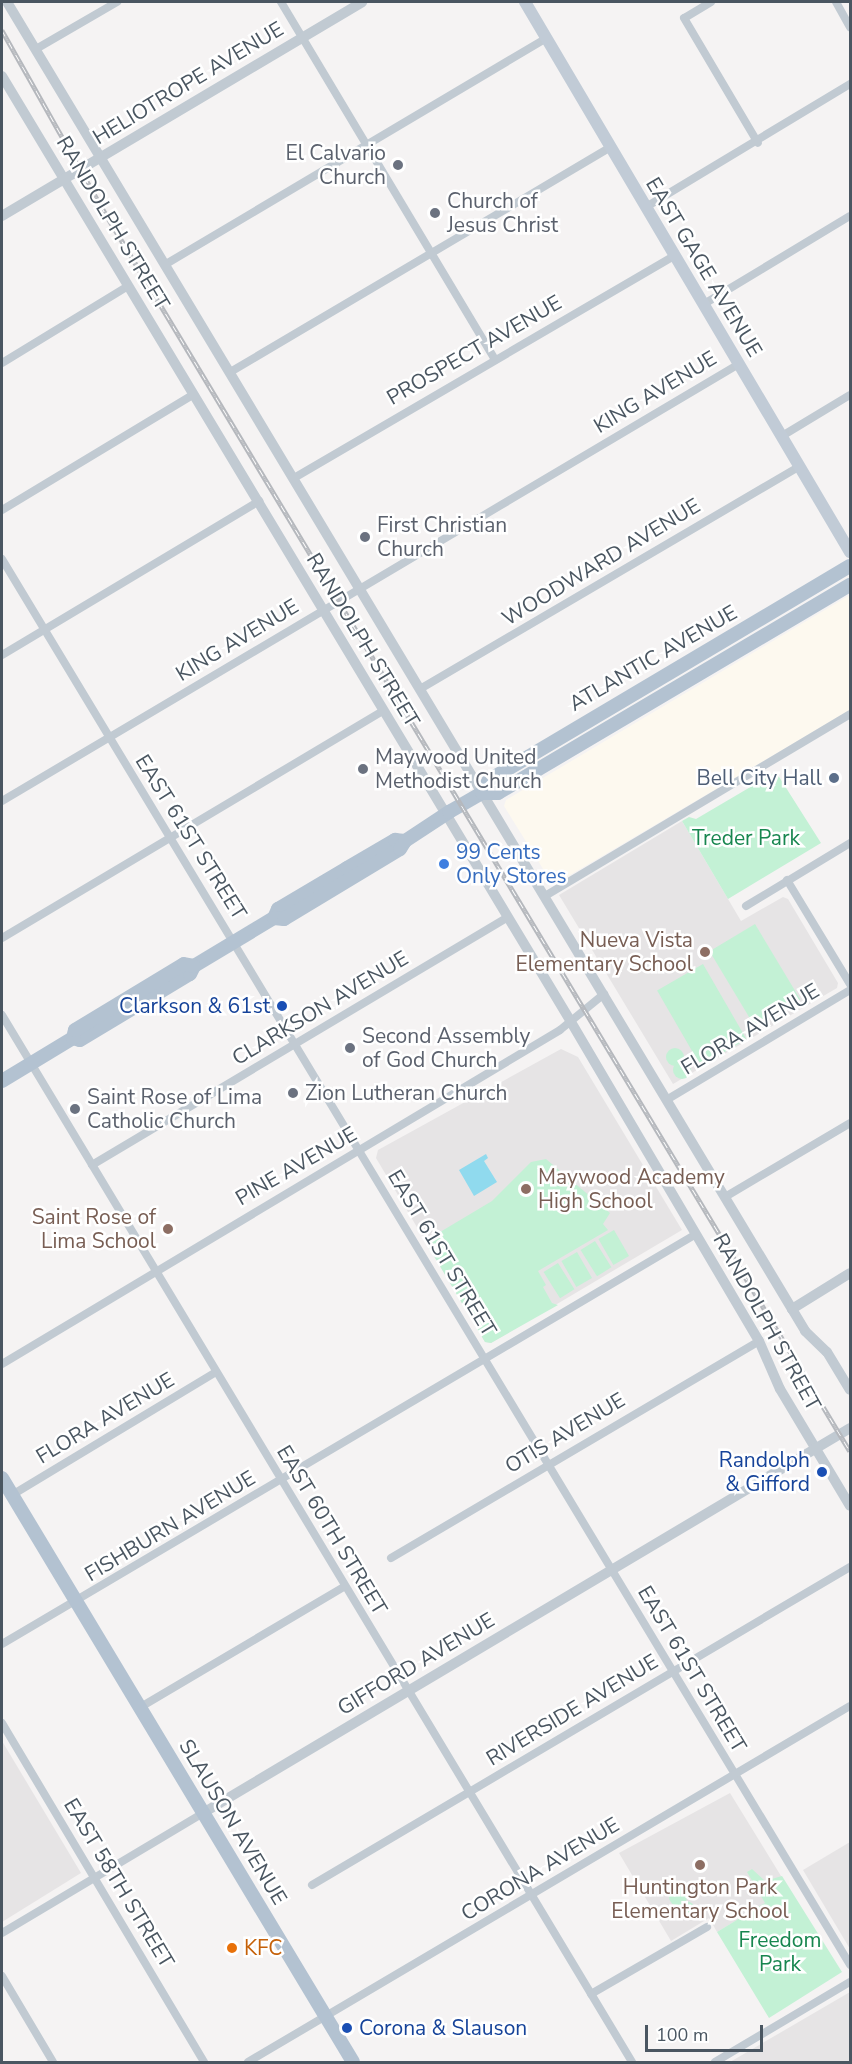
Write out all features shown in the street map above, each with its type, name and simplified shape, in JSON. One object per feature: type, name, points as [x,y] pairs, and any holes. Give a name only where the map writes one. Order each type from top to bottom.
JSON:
[{"type":"main road","name":"EAST GAGE AVENUE","points":[[525,2],[850,552]]},
{"type":"main road","name":"ATLANTIC AVENUE","points":[[2,1080],[73,1038],[75,1030],[184,964],[194,966],[235,942],[274,918],[278,909],[395,840],[405,841],[482,793],[489,780],[850,566]]},
{"type":"main road","name":"ATLANTIC AVENUE","points":[[482,793],[498,793],[850,585]]},
{"type":"main road","name":"SLAUSON AVENUE","points":[[2,1478],[75,1603],[353,2062]]},
{"type":"street","name":"RANDOLPH STREET","points":[[7,2],[232,371],[360,589],[668,1099],[805,1331],[827,1352],[850,1390]]},
{"type":"street","points":[[36,49],[117,2]]},
{"type":"street","points":[[281,2],[494,358]]},
{"type":"street","name":"HELIOTROPE AVENUE","points":[[2,216],[362,2]]},
{"type":"street","points":[[711,2],[684,18],[758,142]]},
{"type":"street","points":[[836,2],[850,27]]},
{"type":"street","points":[[166,264],[366,142],[546,38]]},
{"type":"street","name":"RANDOLPH STREET","points":[[2,76],[447,814],[506,918],[571,1022],[759,1341],[780,1389],[850,1506]]},
{"type":"street","points":[[646,207],[758,142],[850,84]]},
{"type":"street","points":[[232,371],[610,147]]},
{"type":"street","points":[[704,304],[850,216]]},
{"type":"street","name":"PROSPECT AVENUE","points":[[294,478],[494,358],[675,255]]},
{"type":"street","points":[[2,363],[128,286]]},
{"type":"street","name":"KING AVENUE","points":[[2,801],[739,364]]},
{"type":"street","points":[[2,510],[194,394]]},
{"type":"street","points":[[782,436],[850,395]]},
{"type":"street","name":"WOODWARD AVENUE","points":[[420,689],[800,466]]},
{"type":"street","points":[[2,655],[259,501]]},
{"type":"street","name":"EAST 61ST STREET","points":[[2,560],[168,838],[235,942],[360,1149],[850,1965]]},
{"type":"street","points":[[2,938],[383,711]]},
{"type":"street","points":[[545,896],[850,714]]},
{"type":"street","points":[[746,906],[850,843]]},
{"type":"street","points":[[787,880],[850,984]]},
{"type":"street","name":"CLARKSON AVENUE","points":[[92,1166],[506,918]]},
{"type":"street","name":"FLORA AVENUE","points":[[668,1099],[850,990]]},
{"type":"street","name":"PINE AVENUE","points":[[2,1364],[571,1022],[604,994]]},
{"type":"street","name":"EAST 60TH STREET","points":[[2,1015],[632,2062]]},
{"type":"street","points":[[725,1197],[850,1123]]},
{"type":"street","name":"FISHBURN AVENUE","points":[[2,1644],[75,1603],[696,1234]]},
{"type":"street","points":[[792,1309],[850,1273]]},
{"type":"street","name":"OTIS AVENUE","points":[[391,1558],[759,1341]]},
{"type":"street","name":"FLORA AVENUE","points":[[12,1495],[216,1372]]},
{"type":"street","name":"GIFFORD AVENUE","points":[[2,1933],[850,1428]]},
{"type":"street","name":"RIVERSIDE AVENUE","points":[[312,1885],[850,1567]]},
{"type":"street","points":[[140,1708],[345,1586]]},
{"type":"street","name":"CORONA AVENUE","points":[[248,2062],[850,1706]]},
{"type":"street","name":"EAST 58TH STREET","points":[[2,1723],[204,2062]]},
{"type":"street","points":[[591,1994],[707,1927]]},
{"type":"street","points":[[2,1976],[53,2062]]},
{"type":"street","points":[[715,2062],[850,1982]]},
{"type":"shaded area","points":[[850,595],[850,710],[553,885],[504,806],[506,800]]},
{"type":"shaded area","name":"Nueva Vista Elementary School","points":[[682,821],[741,921],[783,897],[788,899],[838,983],[837,988],[673,1084],[559,895]]},
{"type":"shaded area","name":"Maywood Academy High School","points":[[561,1049],[578,1057],[682,1230],[491,1343],[485,1342],[376,1158],[378,1150]]},
{"type":"shaded area","points":[[2,1741],[81,1873],[2,1922]]},
{"type":"shaded area","name":"Huntington Park Elementary School","points":[[730,1793],[789,1889],[717,1932],[709,1918],[671,1941],[619,1853]]},
{"type":"shaded area","points":[[850,1842],[850,1949],[803,1870]]},
{"type":"shaded area","points":[[850,1992],[850,2062],[730,2062]]},
{"type":"green space","name":"Treder Park","points":[[776,772],[821,843],[728,899],[682,821],[689,817],[696,819]]},
{"type":"green space","points":[[755,924],[800,999],[755,1027],[710,951]]},
{"type":"green space","points":[[703,964],[747,1039],[701,1066],[657,991]]},
{"type":"green space","points":[[675,1048],[681,1051],[684,1057],[681,1063],[675,1066],[669,1063],[666,1057],[669,1051]]},
{"type":"green space","points":[[682,1061],[688,1064],[691,1070],[688,1076],[682,1079],[676,1076],[673,1070],[676,1064]]},
{"type":"green space","points":[[546,1159],[610,1213],[603,1224],[608,1230],[538,1271],[546,1285],[543,1287],[552,1303],[558,1305],[491,1343],[485,1342],[425,1241],[492,1201],[531,1162]]},
{"type":"green space","points":[[614,1230],[629,1256],[613,1265],[598,1239]]},
{"type":"green space","points":[[595,1241],[611,1267],[597,1276],[581,1250]]},
{"type":"green space","points":[[577,1252],[592,1278],[576,1287],[561,1261]]},
{"type":"green space","points":[[558,1263],[574,1289],[560,1298],[544,1272]]},
{"type":"green space","name":"Freedom Park","points":[[752,1869],[765,1881],[782,1876],[842,1972],[769,2018],[717,1932],[765,1903],[747,1872]]},
{"type":"green space","points":[[678,1888],[684,1891],[687,1897],[684,1903],[678,1906],[672,1903],[669,1897],[672,1891]]},
{"type":"green space","points":[[686,1901],[692,1904],[695,1910],[692,1916],[686,1919],[680,1916],[677,1910],[680,1904]]},
{"type":"water","points":[[486,1154],[488,1158],[484,1161],[497,1182],[474,1196],[459,1170]]},
{"type":"railway","points":[[2,30],[101,206],[850,1451]]},
{"type":"place","name":"El Calvario Church","points":[[398,165]]},
{"type":"place","name":"Church of Jesus Christ","points":[[435,213]]},
{"type":"place","name":"First Christian Church","points":[[365,537]]},
{"type":"place","name":"Maywood United Methodist Church","points":[[363,769]]},
{"type":"place","name":"Bell City Hall","points":[[834,778]]},
{"type":"place","name":"99 Cents Only Stores","points":[[444,864]]},
{"type":"place","name":"Nueva Vista Elementary School","points":[[705,952]]},
{"type":"place","name":"Clarkson & 61st","points":[[282,1006]]},
{"type":"place","name":"Second Assembly of God Church","points":[[350,1048]]},
{"type":"place","name":"Zion Lutheran Church","points":[[293,1093]]},
{"type":"place","name":"Saint Rose of Lima Catholic Church","points":[[75,1109]]},
{"type":"place","name":"Maywood Academy High School","points":[[526,1189]]},
{"type":"place","name":"Saint Rose of Lima School","points":[[168,1229]]},
{"type":"place","name":"Randolph & Gifford","points":[[822,1472]]},
{"type":"place","name":"Huntington Park Elementary School","points":[[700,1865]]},
{"type":"place","name":"KFC","points":[[232,1948]]},
{"type":"place","name":"Corona & Slauson","points":[[347,2028]]}]
